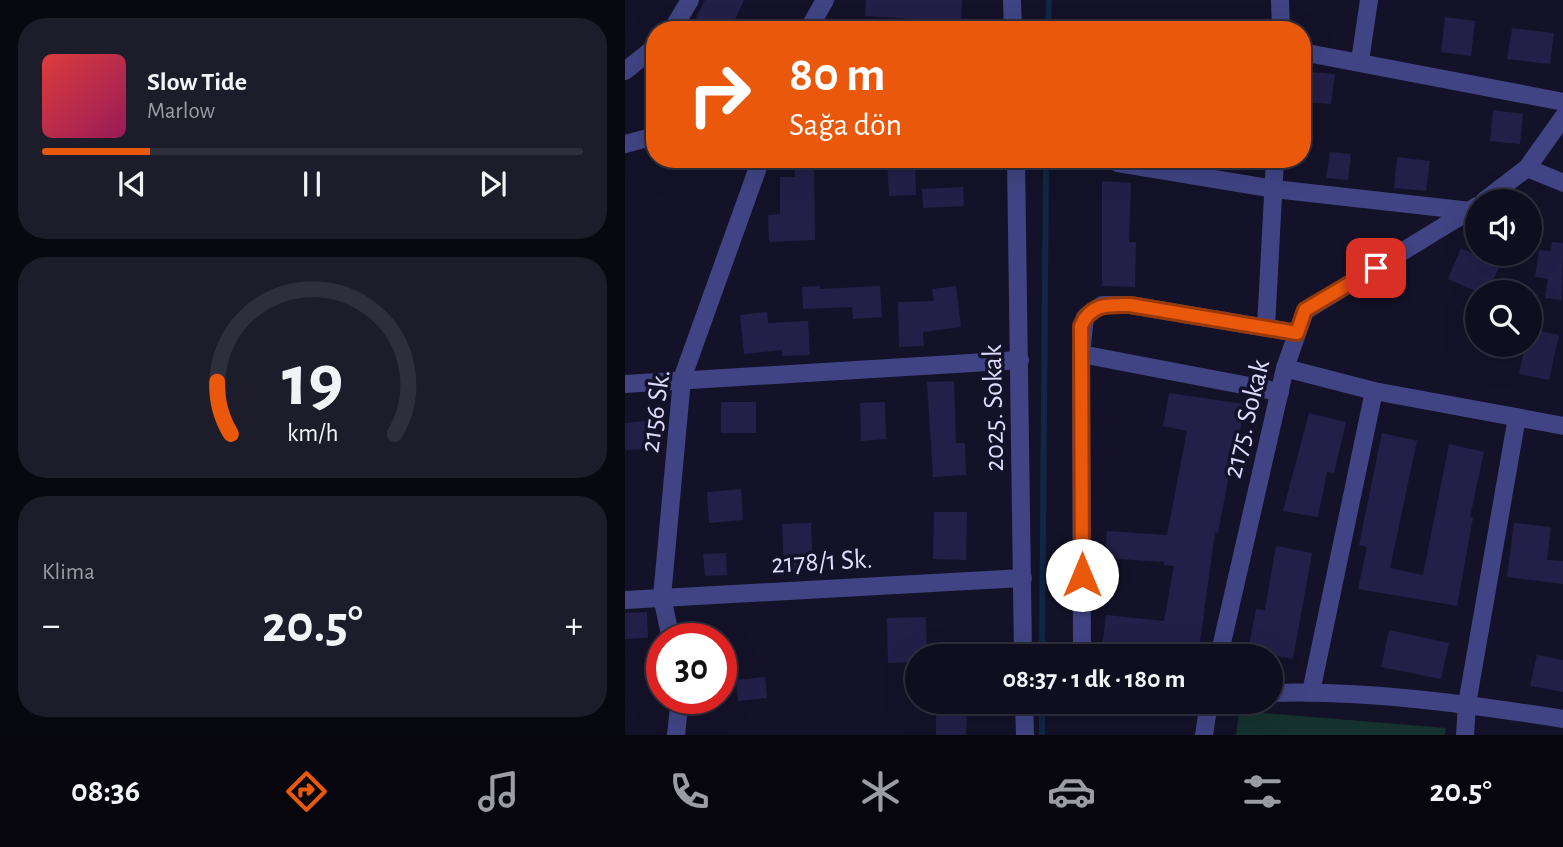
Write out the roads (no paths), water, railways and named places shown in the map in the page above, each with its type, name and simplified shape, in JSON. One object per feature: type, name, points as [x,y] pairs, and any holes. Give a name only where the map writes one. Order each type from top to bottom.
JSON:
[{"type":"street","points":[[677,21],[690,0]]},
{"type":"street","points":[[1012,0],[1013,21]]},
{"type":"street","points":[[1280,0],[1281,21]]},
{"type":"street","points":[[1360,61],[1369,0]]},
{"type":"street","points":[[811,21],[817,2]]},
{"type":"street","points":[[1311,53],[1563,102]]},
{"type":"street","points":[[625,71],[646,54]]},
{"type":"street","name":"2175. Sokak","points":[[1499,189],[1527,168],[1563,116]]},
{"type":"street","points":[[625,144],[646,138]]},
{"type":"street","name":"2156 Sk.","points":[[668,623],[662,597],[682,379],[758,168]]},
{"type":"street","name":"2025. Sokak","points":[[1016,168],[1023,644]]},
{"type":"street","points":[[1148,168],[1274,189],[1465,205]]},
{"type":"street","points":[[1266,327],[1275,168]]},
{"type":"street","points":[[1527,168],[1563,184]]},
{"type":"street","name":"2175. Sokak","points":[[1222,644],[1279,392],[1305,310],[1465,213]]},
{"type":"street","points":[[1082,644],[1081,326],[1085,317],[1102,304],[1130,305],[1297,333]]},
{"type":"street","points":[[1081,354],[1279,392]]},
{"type":"street","points":[[625,384],[1020,360]]},
{"type":"street","points":[[1285,368],[1374,391],[1563,426]]},
{"type":"street","points":[[1310,692],[1374,391]]},
{"type":"street","points":[[1465,735],[1467,704],[1517,417]]},
{"type":"street","name":"2178/1 Sk.","points":[[625,600],[1023,578]]},
{"type":"street","points":[[1283,693],[1310,692],[1467,704],[1563,719]]},
{"type":"street","points":[[676,735],[678,714]]},
{"type":"street","points":[[1024,714],[1025,735]]},
{"type":"street","points":[[1204,735],[1207,714]]},
{"type":"waterway","points":[[1048,21],[1049,0]]},
{"type":"waterway","points":[[1042,644],[1046,168]]},
{"type":"waterway","points":[[1042,714],[1042,735]]}]
